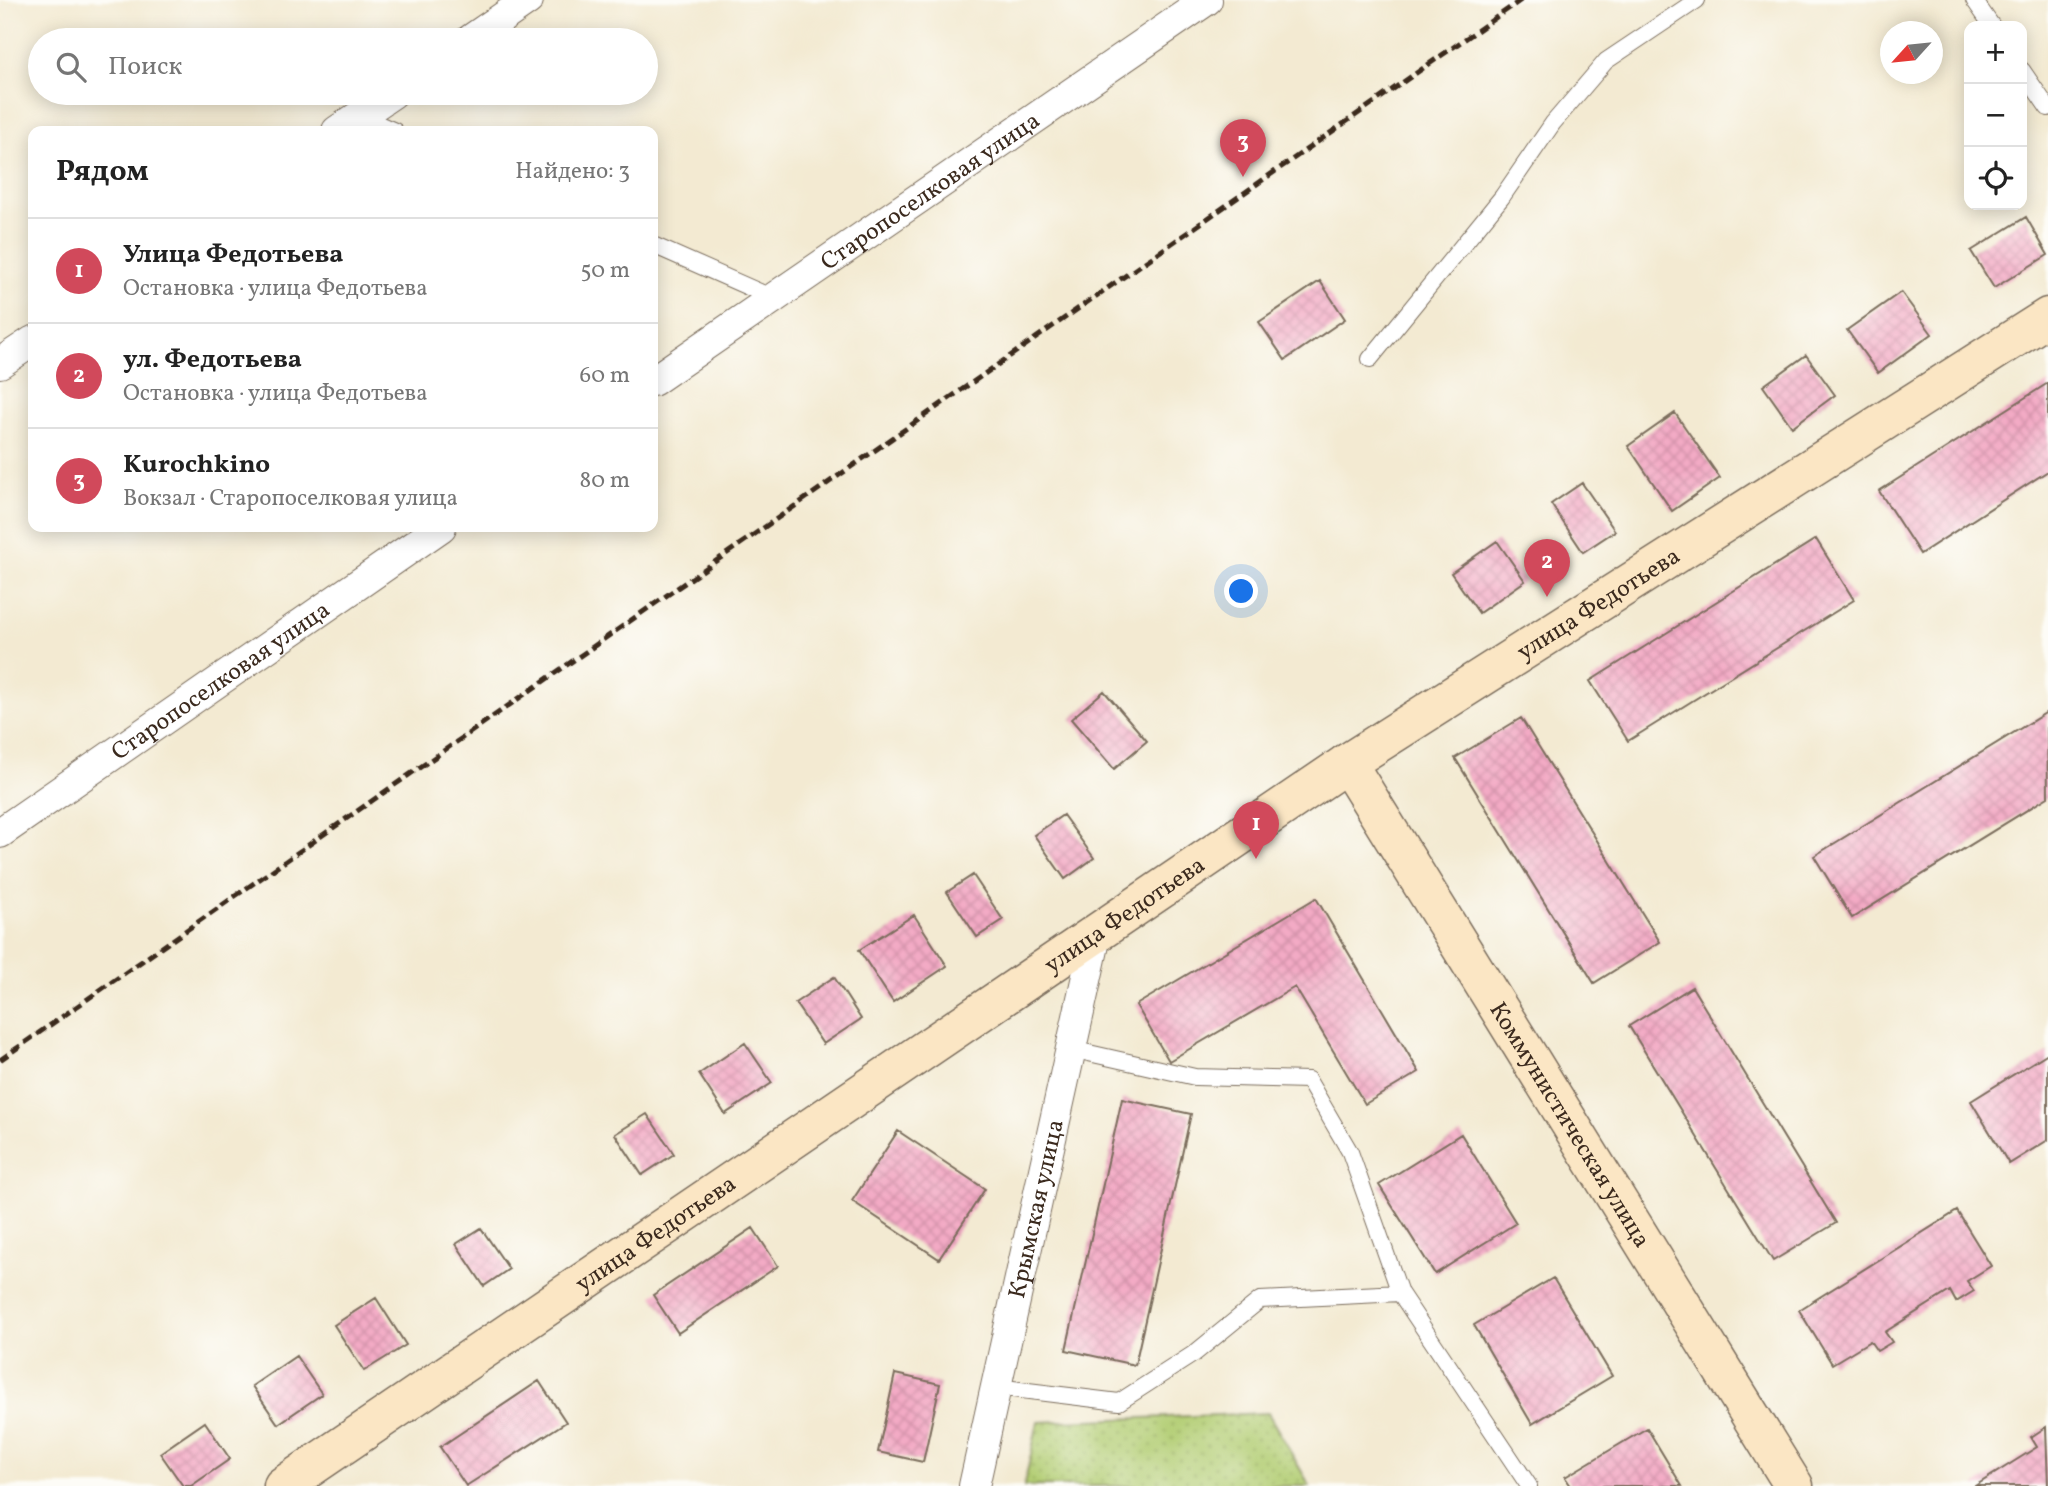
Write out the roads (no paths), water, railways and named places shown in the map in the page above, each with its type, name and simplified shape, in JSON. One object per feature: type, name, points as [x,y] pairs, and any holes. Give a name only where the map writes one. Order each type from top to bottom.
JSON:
[{"type":"main road","name":"улица Федотьева","points":[[284,1486],[1347,763],[2048,317]]},
{"type":"main road","name":"Коммунистическая улица","points":[[1347,763],[1794,1486]]},
{"type":"street","points":[[487,28],[528,0]]},
{"type":"street","name":"Старопоселковая улица","points":[[658,378],[1207,0]]},
{"type":"street","points":[[349,123],[375,105]]},
{"type":"street","points":[[0,363],[28,344]]},
{"type":"street","name":"Старопоселковая улица","points":[[0,833],[434,532]]},
{"type":"street","name":"Крымская улица","points":[[974,1486],[1097,931]]},
{"type":"lane","points":[[1370,359],[1502,197],[1553,123],[1606,61],[1697,0]]},
{"type":"lane","points":[[1974,0],[1989,21]]},
{"type":"lane","points":[[2027,77],[2048,108]]},
{"type":"lane","points":[[349,123],[366,126]]},
{"type":"lane","points":[[658,247],[774,298]]},
{"type":"lane","points":[[1071,1049],[1195,1077],[1308,1080],[1350,1152],[1401,1293],[1528,1486]]},
{"type":"lane","points":[[996,1387],[1119,1402],[1195,1353],[1260,1300],[1401,1293]]},
{"type":"railway","points":[[0,1060],[1521,0]]},
{"type":"place","name":"Kurochkino","points":[[1243,177]]},
{"type":"place","name":"ул. Федотьева","points":[[1547,597]]},
{"type":"place","name":"Улица Федотьева","points":[[1256,859]]}]
